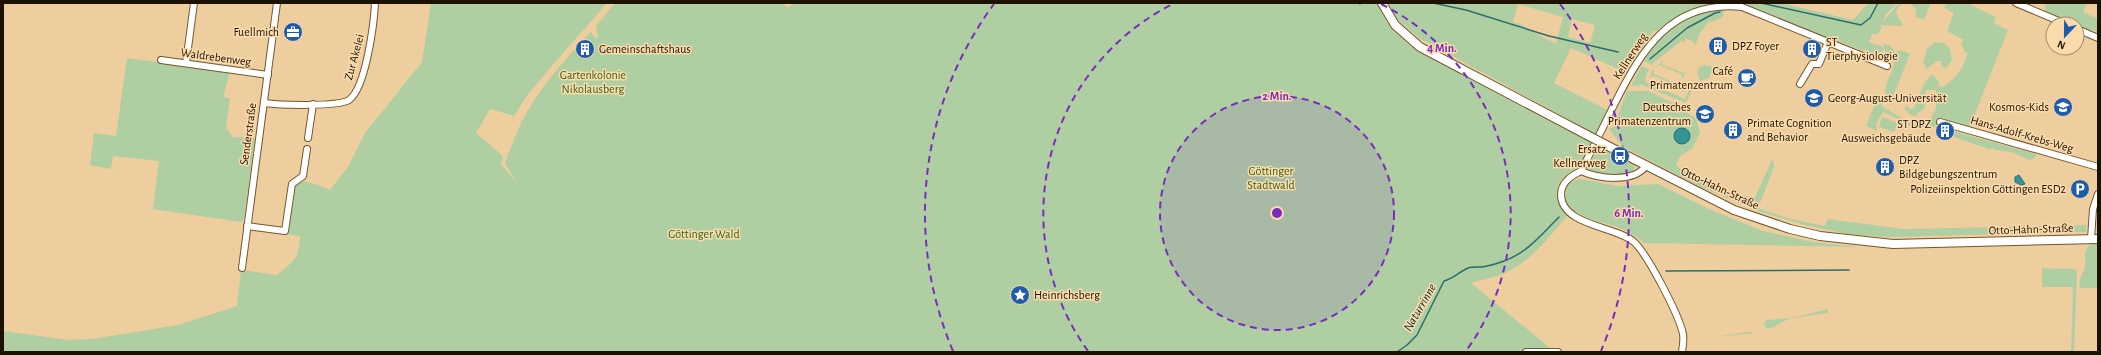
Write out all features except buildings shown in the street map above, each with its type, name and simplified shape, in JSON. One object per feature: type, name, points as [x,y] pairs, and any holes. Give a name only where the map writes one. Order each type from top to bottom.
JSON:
[{"type":"street","points":[[186,64],[194,3]]},
{"type":"street","name":"Senderstraße","points":[[242,268],[278,3]]},
{"type":"street","name":"Zur Akelei","points":[[264,103],[313,104],[343,102],[353,96],[369,52],[375,3]]},
{"type":"street","name":"Otto-Hahn-Straße","points":[[1382,3],[1395,25],[1420,47],[1703,196],[1744,214],[1790,230],[1833,238],[1893,244],[2094,239]]},
{"type":"street","points":[[2016,3],[2047,16]]},
{"type":"street","name":"Kellnerweg","points":[[1582,170],[1636,64],[1659,33],[1680,17],[1702,8],[1723,5],[1743,5],[1887,66]]},
{"type":"street","points":[[2085,32],[2098,38]]},
{"type":"street","points":[[1800,84],[1812,64],[1819,64],[1828,42]]},
{"type":"street","name":"Waldrebenweg","points":[[161,60],[268,75]]},
{"type":"street","points":[[308,138],[313,104]]},
{"type":"street","name":"Hans-Adolf-Krebs-Weg","points":[[1940,122],[2098,167]]},
{"type":"street","points":[[247,226],[285,232],[291,185],[303,176],[307,149]]},
{"type":"street","points":[[1646,166],[1639,173],[1632,176],[1598,177],[1582,170],[1569,178],[1564,184],[1561,194],[1563,203],[1579,219],[1622,234],[1634,242],[1644,253],[1681,328],[1684,344],[1682,352]]},
{"type":"street","points":[[2094,239],[2093,209],[2098,194]]},
{"type":"street","points":[[1526,352],[1558,352]]},
{"type":"green space","name":"Göttinger Stadtwald","points":[[431,3],[607,3],[529,93],[514,116],[490,109],[476,133],[503,156],[501,164],[516,182],[505,163],[528,110],[544,86],[571,53],[591,32],[595,38],[598,38],[596,26],[615,3],[783,3],[788,8],[794,3],[1378,3],[1387,22],[1395,32],[1423,53],[1558,126],[1594,143],[1581,165],[1565,176],[1561,181],[1558,196],[1561,206],[1567,216],[1548,239],[1518,266],[1500,275],[1471,283],[1555,352],[3,352],[3,331],[69,340],[92,339],[178,325],[237,306],[241,270],[277,275],[291,263],[297,255],[298,250],[300,236],[286,234],[293,185],[306,182],[330,190],[348,167],[365,133],[422,62]]},
{"type":"green space","points":[[1388,3],[1718,3],[1701,6],[1686,12],[1657,31],[1653,31],[1627,73],[1571,48],[1554,83],[1609,111],[1597,135],[1419,38],[1396,18]],"holes":[[[1518,4],[1563,17],[1556,43],[1524,26],[1513,22]],[[1572,19],[1595,25],[1590,43],[1568,37]]]},
{"type":"green space","points":[[1747,3],[1781,3],[1853,20],[1868,3],[1897,3],[1886,14],[1882,23],[1897,5],[1904,3],[1898,7],[1896,13],[1903,26],[1879,25],[1882,27],[1877,35],[1873,33],[1869,42],[1883,47],[1883,52],[1870,54],[1866,48],[1863,51],[1832,38],[1831,41],[1749,7]]},
{"type":"green space","points":[[1909,3],[1931,3],[1924,20],[1916,17],[1916,9]]},
{"type":"green space","points":[[1947,3],[1967,3],[1996,17],[1994,23],[2008,30],[1969,129],[1937,120],[1935,127],[1911,127],[1899,119],[1883,112],[1876,124],[1877,131],[1866,126],[1875,104],[1872,102],[1876,93],[1884,103],[1881,105],[1883,107],[1910,123],[1919,124],[1931,118],[1936,109],[1936,90],[1926,90],[1925,108],[1917,113],[1917,116],[1911,115],[1904,109],[1907,105],[1910,109],[1914,108],[1925,82],[1932,74],[1939,82],[1938,86],[1943,87],[1956,76],[1966,58],[1968,52],[1965,53],[1961,42],[1964,40],[1947,31],[1954,13],[1944,8]]},
{"type":"green space","points":[[2046,3],[2087,3],[2083,12],[2098,19],[2098,32],[2091,29],[2091,32],[2085,29],[2085,16],[2052,16],[2044,13]]},
{"type":"green space","points":[[1724,9],[1723,17],[1712,22],[1709,21],[1700,33],[1695,46],[1694,42],[1685,38],[1685,42],[1681,41],[1651,65],[1643,60],[1659,40],[1677,24],[1698,14]]},
{"type":"green space","points":[[1935,42],[1944,43],[1950,49],[1952,60],[1946,68],[1942,67],[1941,61],[1937,61],[1927,69],[1923,62],[1927,49]]},
{"type":"green space","points":[[1883,43],[1890,46],[1895,52],[1901,50],[1910,54],[1889,103],[1884,96],[1886,94],[1887,83],[1892,71],[1893,60],[1891,56],[1885,52]]},
{"type":"green space","points":[[127,58],[230,72],[223,97],[230,98],[226,128],[233,137],[255,138],[244,219],[241,222],[153,209],[159,161],[113,156],[111,169],[90,165],[94,133],[116,136]]},
{"type":"green space","points":[[1662,61],[1664,62],[1661,64],[1683,73],[1685,71],[1684,77],[1680,77],[1683,75],[1660,65],[1656,67]]},
{"type":"green space","points":[[1705,65],[1713,67],[1709,78],[1700,81],[1697,72],[1699,67]]},
{"type":"green space","points":[[1641,66],[1649,69],[1645,79],[1647,83],[1685,99],[1690,87],[1693,87],[1686,103],[1642,85],[1631,86]]},
{"type":"green space","points":[[1654,70],[1654,74],[1684,87],[1686,87],[1686,84],[1687,85],[1685,92],[1683,92],[1685,89],[1654,76],[1650,78],[1652,71]]},
{"type":"green space","points":[[1627,91],[1648,91],[1677,105],[1696,119],[1700,133],[1692,149],[1680,156],[1676,165],[1702,181],[1736,194],[1755,197],[1773,158],[1774,167],[1758,208],[1787,218],[1824,226],[1828,219],[1904,229],[2086,225],[2086,232],[1890,237],[1848,234],[1804,225],[1755,210],[1699,186],[1622,146],[1609,129],[1614,126]]},
{"type":"green space","points":[[1882,117],[1898,123],[1894,132],[1879,127]]},
{"type":"green space","points":[[1949,130],[2036,154],[2035,158],[2030,160],[2011,152],[1994,150],[1994,148],[1989,149],[1948,135]]},
{"type":"green space","points":[[1600,145],[1633,163],[1635,168],[1630,175],[1595,174],[1590,172],[1588,165]]},
{"type":"green space","points":[[1582,179],[1617,186],[1658,184],[1711,210],[1763,231],[1813,242],[1861,247],[1644,243],[1625,230],[1582,215],[1568,204],[1565,197],[1568,185],[1573,181]]},
{"type":"green space","points":[[2092,243],[2098,243],[2098,288],[2080,288],[2080,279],[2085,266],[2085,252]]},
{"type":"green space","points":[[2042,268],[2074,269],[2077,271],[2074,352],[2071,352],[2073,287],[2042,287]]},
{"type":"green space","points":[[1828,309],[1828,313],[1789,319],[1767,329],[1764,325],[1766,320],[1792,318]]},
{"type":"green space","points":[[1748,332],[1756,333],[1715,337]]},
{"type":"water","points":[[1682,128],[1689,133],[1690,136],[1685,143],[1682,144],[1675,139],[1674,136],[1679,129]]},
{"type":"water","points":[[2019,175],[2025,184],[2021,185],[2015,182],[2015,177]]},
{"type":"waterway","points":[[1433,3],[1466,10],[1549,36],[1618,52]]},
{"type":"waterway","points":[[1761,3],[1861,25],[1870,18],[1878,3]]},
{"type":"waterway","points":[[1650,59],[1687,28],[1715,13],[1720,12]]},
{"type":"waterway","name":"Naturrinne","points":[[1397,352],[1417,335],[1444,281],[1468,268],[1489,266],[1512,258],[1534,242],[1559,217]]},
{"type":"waterway","points":[[1574,219],[1593,228]]},
{"type":"waterway","points":[[1666,271],[1849,270]]},
{"type":"place","name":"Fuellmich","points":[[293,32]]},
{"type":"place","name":"DPZ Foyer","points":[[1718,46]]},
{"type":"place","name":"Gemeinschaftshaus","points":[[585,49]]},
{"type":"place","name":"ST Tierphysiologie","points":[[1812,49]]},
{"type":"place","name":"Café Primatenzentrum","points":[[1747,78]]},
{"type":"place","name":"Georg-August-Universität","points":[[1814,98]]},
{"type":"place","name":"Kosmos-Kids","points":[[2063,107]]},
{"type":"place","name":"Deutsches Primatenzentrum","points":[[1705,114]]},
{"type":"place","name":"Primate Cognition and Behavior","points":[[1733,130]]},
{"type":"place","name":"ST DPZ Ausweichsgebäude","points":[[1945,131]]},
{"type":"place","name":"Ersatz Kellnerweg","points":[[1620,156]]},
{"type":"place","name":"DPZ Bildgebungszentrum","points":[[1885,167]]},
{"type":"place","name":"Polizeiinspektion Göttingen ESD2","points":[[2080,189]]},
{"type":"place","name":"Heinrichsberg","points":[[1020,295]]},
{"type":"park label","name":"Gartenkolonie Nikolausberg","points":[[593,82]]},
{"type":"park label","name":"Göttinger Wald","points":[[704,234]]}]
